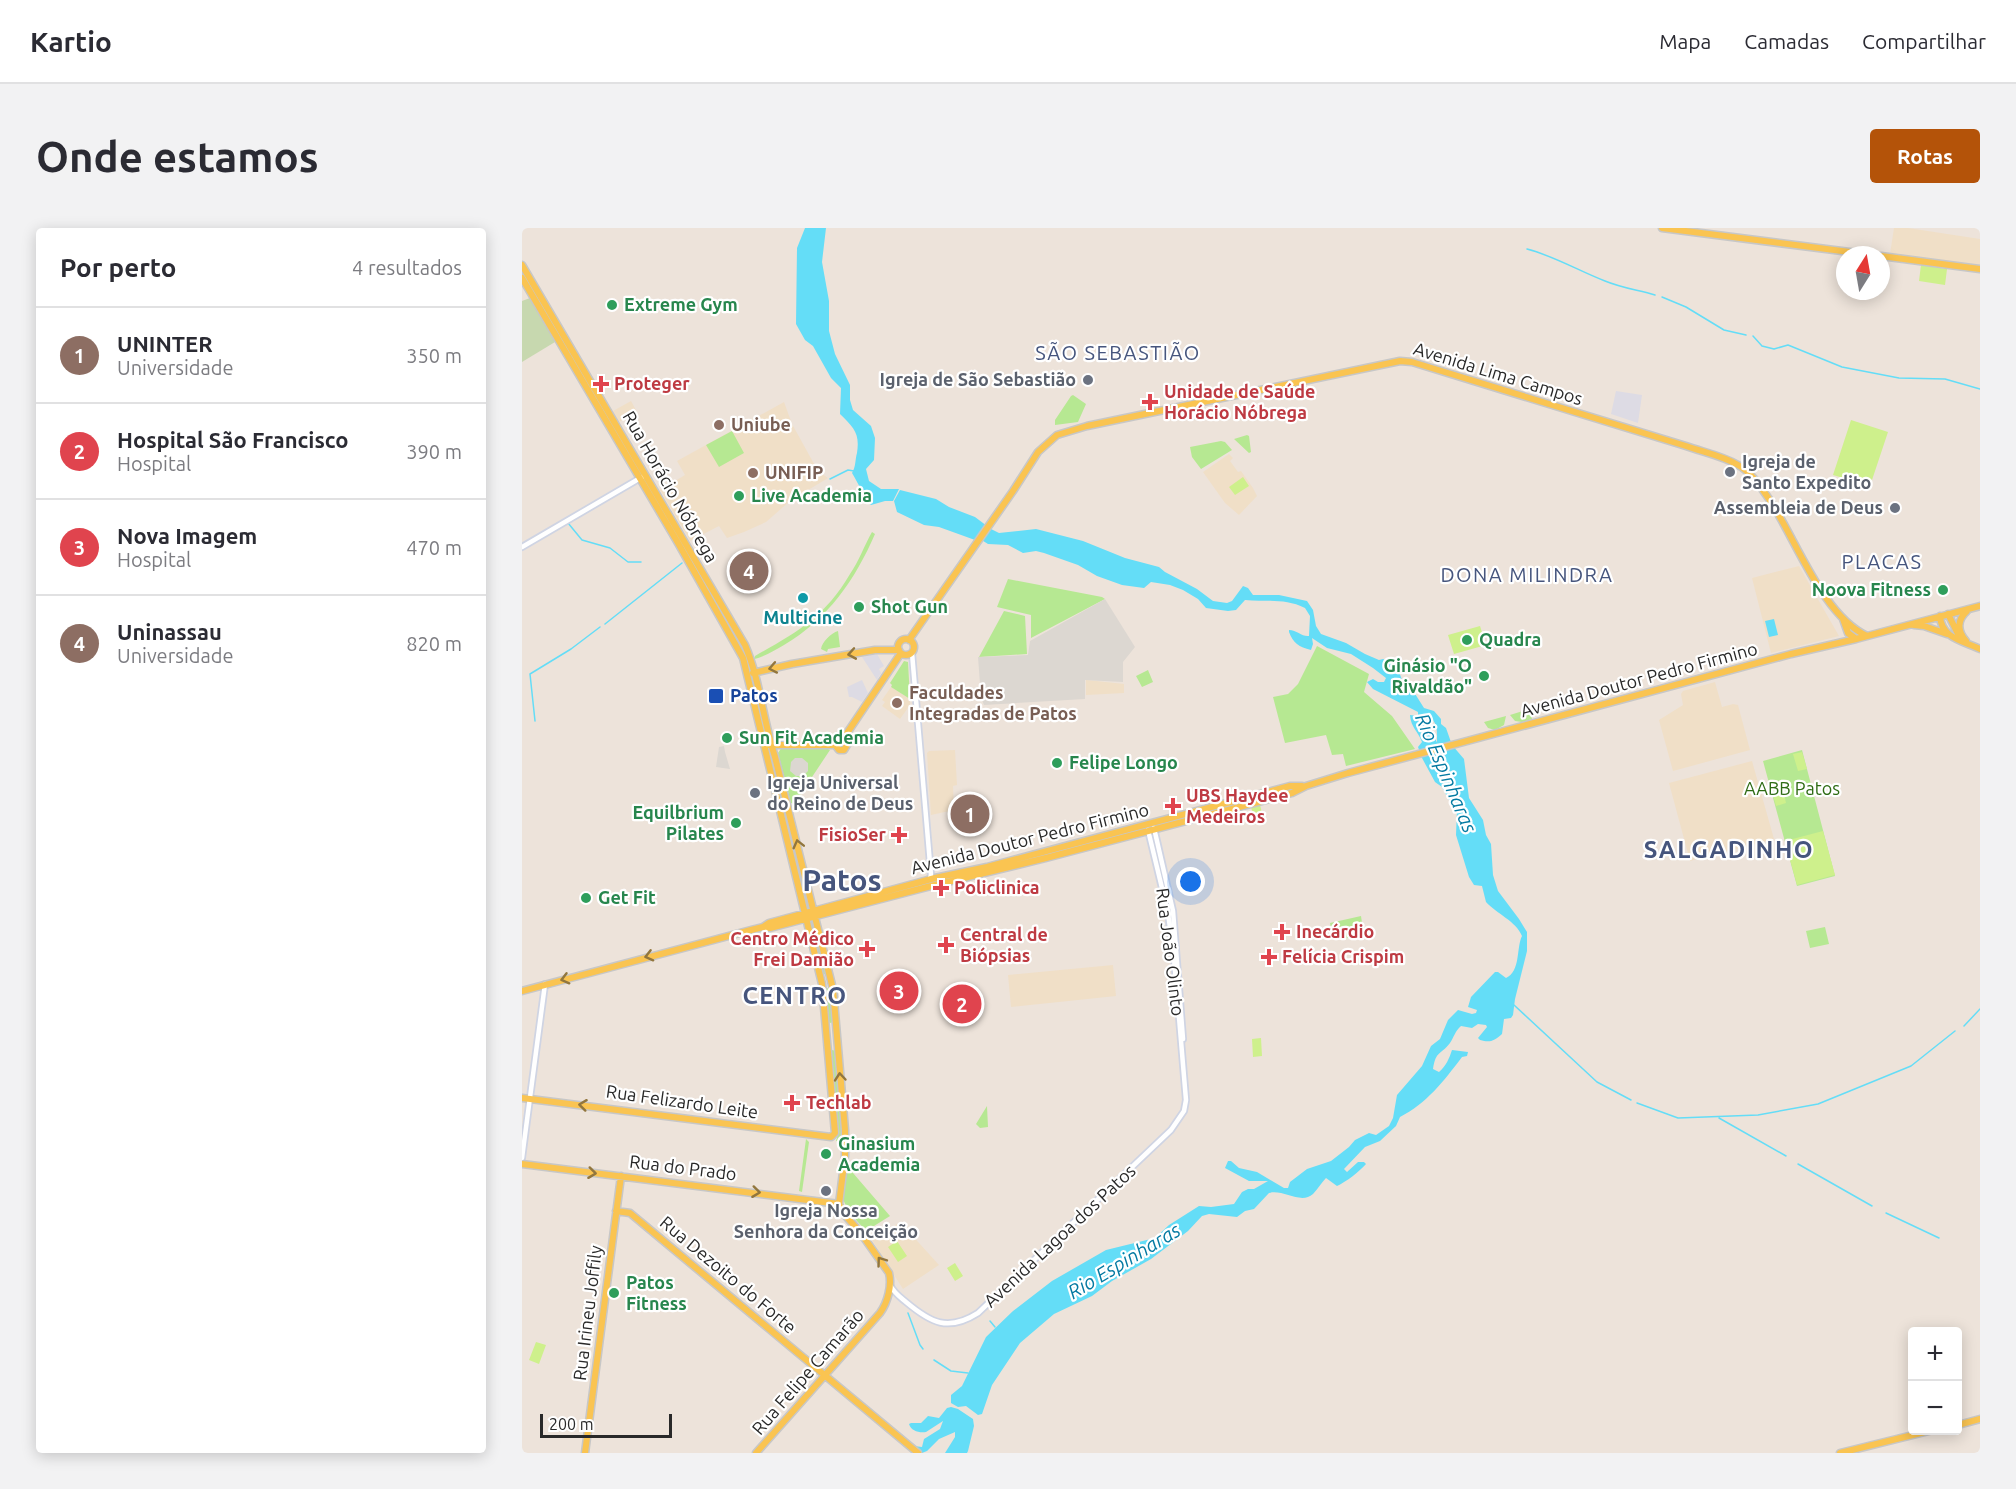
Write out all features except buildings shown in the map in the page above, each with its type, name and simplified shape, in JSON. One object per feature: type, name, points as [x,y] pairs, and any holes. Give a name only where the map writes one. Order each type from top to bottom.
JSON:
[{"type":"main road","points":[[1662,228],[1836,250]]},
{"type":"main road","points":[[1890,257],[1980,269]]},
{"type":"main road","name":"Rua Horácio Nóbrega","points":[[522,265],[704,580],[745,645],[753,664],[771,745],[832,983],[844,1121],[845,1156],[839,1204]]},
{"type":"main road","name":"Rua Horácio Nóbrega","points":[[522,278],[643,476]]},
{"type":"main road","name":"Avenida Lima Campos","points":[[908,641],[950,587],[1046,444],[1057,435],[1077,428],[1400,361],[1412,362],[1730,461],[1748,472],[1761,488],[1819,586],[1842,619]]},
{"type":"main road","name":"Rua Horácio Nóbrega","points":[[704,580],[743,658],[806,916],[822,984],[835,1133]]},
{"type":"main road","name":"Avenida Doutor Pedro Firmino","points":[[815,913],[1046,858],[1290,786],[1306,786],[1592,707],[1980,606]]},
{"type":"main road","points":[[1969,609],[1959,626],[1961,636],[1969,644]]},
{"type":"main road","points":[[1948,614],[1961,640]]},
{"type":"main road","points":[[1940,616],[1942,627],[1947,634]]},
{"type":"main road","points":[[1842,619],[1850,635],[1856,639]]},
{"type":"main road","points":[[1842,619],[1868,636]]},
{"type":"main road","points":[[1911,624],[1947,634],[1980,649]]},
{"type":"main road","points":[[1841,643],[1846,629]]},
{"type":"main road","points":[[1856,629],[1856,639]]},
{"type":"main road","points":[[747,676],[755,672],[792,664],[885,649],[908,641]]},
{"type":"main road","points":[[901,652],[899,646],[908,641]]},
{"type":"main road","points":[[885,649],[912,653],[914,648],[908,641]]},
{"type":"main road","points":[[844,740],[901,652]]},
{"type":"main road","points":[[835,745],[837,740],[844,740]]},
{"type":"main road","points":[[835,745],[839,750],[844,750],[847,746],[844,740]]},
{"type":"main road","points":[[763,745],[835,745]]},
{"type":"main road","name":"Avenida Doutor Pedro Firmino","points":[[522,991],[767,928],[769,922],[806,916],[931,878],[987,867],[1150,826]]},
{"type":"main road","points":[[828,1052],[833,1048],[838,1051]]},
{"type":"main road","name":"Rua Felizardo Leite","points":[[522,1098],[831,1137],[835,1133]]},
{"type":"main road","name":"Rua do Prado","points":[[522,1164],[839,1204]]},
{"type":"main road","name":"Rua Irineu Joffily","points":[[585,1453],[621,1176]]},
{"type":"main road","points":[[839,1204],[843,1213],[890,1276],[889,1296]]},
{"type":"main road","name":"Rua Dezoito do Forte","points":[[616,1211],[630,1212],[918,1453]]},
{"type":"main road","name":"Rua Felipe Camarão","points":[[756,1453],[881,1311],[889,1296]]},
{"type":"main road","points":[[1962,1424],[1980,1419]]},
{"type":"main road","points":[[1840,1453],[1916,1435]]},
{"type":"street","points":[[522,547],[643,476]]},
{"type":"street","points":[[912,653],[931,878]]},
{"type":"street","name":"Rua João Olinto","points":[[1150,826],[1168,913],[1185,1086]]},
{"type":"street","points":[[522,1158],[545,984]]},
{"type":"street","name":"Avenida Lagoa dos Patos","points":[[889,1296],[900,1297],[923,1316],[941,1323],[961,1322],[978,1313],[1171,1131],[1184,1111],[1185,1086]]},
{"type":"street","points":[[889,1296],[900,1297]]},
{"type":"shaded area","points":[[1894,228],[1980,239],[1980,265],[1890,254]]},
{"type":"shaded area","points":[[1616,391],[1642,395],[1638,423],[1611,414]]},
{"type":"shaded area","points":[[631,401],[637,412],[619,422],[613,411]]},
{"type":"shaded area","name":"UNIFIP","points":[[784,402],[792,424],[818,471],[828,478],[790,501],[766,522],[727,538],[719,526],[690,541],[660,490],[685,475],[677,461]]},
{"type":"shaded area","points":[[1229,454],[1233,458],[1230,461],[1238,472],[1241,471],[1257,496],[1239,515],[1225,503],[1203,472]]},
{"type":"shaded area","points":[[1799,566],[1839,636],[1771,653],[1752,578]]},
{"type":"shaded area","points":[[1105,599],[1135,647],[1123,662],[1123,682],[1085,680],[1085,699],[984,705],[981,697],[978,657],[1028,655],[1030,641]]},
{"type":"shaded area","points":[[877,654],[884,666],[879,669],[881,673],[877,680],[862,657]]},
{"type":"shaded area","points":[[862,680],[868,693],[862,702],[849,697],[847,687]]},
{"type":"shaded area","points":[[1086,680],[1124,684],[1124,693],[1086,695]]},
{"type":"shaded area","points":[[1715,682],[1722,707],[1738,705],[1750,750],[1673,771],[1659,720],[1683,705],[1681,694],[1683,691]]},
{"type":"shaded area","name":"Faculdades Integradas de Patos","points":[[891,687],[910,699],[910,705],[900,719],[882,706],[885,702],[882,700]]},
{"type":"shaded area","points":[[724,746],[730,769],[716,767],[719,747]]},
{"type":"shaded area","points":[[955,750],[957,785],[953,786],[954,810],[931,815],[927,753]]},
{"type":"shaded area","points":[[795,758],[802,758],[808,763],[808,771],[803,776],[796,776],[790,771],[791,762]]},
{"type":"shaded area","points":[[1752,761],[1774,839],[1690,861],[1669,783]]},
{"type":"shaded area","points":[[976,807],[977,820],[964,823],[963,808]]},
{"type":"shaded area","points":[[1113,965],[1116,996],[1011,1007],[1008,975]]},
{"type":"shaded area","points":[[974,989],[976,1009],[949,1011],[948,991]]},
{"type":"shaded area","points":[[900,1222],[939,1265],[903,1289],[872,1240]]},
{"type":"green space","points":[[1921,265],[1947,269],[1945,285],[1919,281]]},
{"type":"green space","points":[[530,298],[555,342],[522,362],[522,301]]},
{"type":"green space","points":[[1073,395],[1086,404],[1078,422],[1055,425],[1055,420]]},
{"type":"green space","points":[[1851,420],[1888,432],[1870,486],[1833,475]]},
{"type":"green space","points":[[732,431],[744,453],[719,467],[706,445]]},
{"type":"green space","points":[[1247,435],[1251,452],[1249,453],[1234,439]]},
{"type":"green space","points":[[1221,441],[1232,450],[1201,469],[1192,457],[1190,447]]},
{"type":"green space","points":[[1243,477],[1249,486],[1235,495],[1229,487]]},
{"type":"green space","points":[[872,532],[875,534],[859,567],[827,611],[800,635],[762,657],[754,659],[755,656],[797,631],[820,613],[853,569]]},
{"type":"green space","points":[[1008,579],[1105,599],[1031,638],[1031,615],[997,607]]},
{"type":"green space","points":[[1004,611],[1025,616],[1027,654],[979,657]]},
{"type":"green space","name":"Quadra","points":[[1480,626],[1486,645],[1454,654],[1448,635]]},
{"type":"green space","points":[[838,631],[840,647],[828,649],[827,652],[821,649],[827,638]]},
{"type":"green space","points":[[1317,646],[1369,674],[1364,692],[1392,716],[1415,749],[1346,766],[1343,754],[1332,755],[1326,735],[1285,743],[1273,697],[1288,694],[1298,684]]},
{"type":"green space","points":[[904,661],[908,662],[910,699],[891,687],[890,683]]},
{"type":"green space","points":[[1148,670],[1153,682],[1142,687],[1136,676]]},
{"type":"green space","points":[[1529,709],[1532,719],[1522,722],[1515,721],[1510,715]]},
{"type":"green space","points":[[1506,716],[1504,725],[1495,730],[1488,728],[1484,722]]},
{"type":"green space","points":[[782,747],[830,750],[794,804],[791,803],[778,753]]},
{"type":"green space","points":[[767,749],[771,750],[795,843],[789,842]]},
{"type":"green space","name":"AABB Patos","points":[[1802,750],[1835,876],[1797,886],[1763,761]]},
{"type":"green space","points":[[1802,752],[1807,769],[1798,771],[1793,754]]},
{"type":"green space","points":[[1782,785],[1786,803],[1776,806],[1771,788]]},
{"type":"green space","points":[[1260,805],[1264,821],[1255,823],[1251,807]]},
{"type":"green space","points":[[1823,831],[1835,875],[1797,885],[1785,841]]},
{"type":"green space","points":[[796,849],[810,909],[808,910],[792,850]]},
{"type":"green space","points":[[1361,916],[1364,936],[1333,940],[1330,923]]},
{"type":"green space","points":[[812,920],[815,921],[827,975],[822,973],[810,923]]},
{"type":"green space","points":[[1825,927],[1829,944],[1810,948],[1806,931]]},
{"type":"green space","points":[[826,988],[831,989],[834,1018],[830,1023],[828,1021]]},
{"type":"green space","points":[[1261,1038],[1262,1056],[1253,1057],[1252,1039]]},
{"type":"green space","points":[[832,1050],[837,1053],[842,1142],[836,1141],[838,1134],[830,1052]]},
{"type":"green space","points":[[987,1106],[988,1127],[980,1128],[976,1124]]},
{"type":"green space","points":[[806,1139],[809,1142],[802,1192],[799,1191]]},
{"type":"green space","points":[[848,1161],[853,1173],[890,1216],[866,1231],[848,1211],[843,1199]]},
{"type":"green space","points":[[897,1241],[907,1256],[898,1262],[888,1247]]},
{"type":"green space","points":[[955,1263],[963,1276],[955,1281],[947,1268]]},
{"type":"green space","points":[[536,1342],[546,1345],[539,1364],[529,1360]]},
{"type":"water","points":[[805,228],[826,228],[822,262],[829,301],[829,331],[835,354],[850,385],[853,410],[871,426],[875,438],[874,460],[866,469],[869,481],[881,489],[899,489],[893,501],[871,505],[863,494],[852,473],[858,440],[852,427],[840,414],[841,388],[831,378],[813,346],[805,340],[796,324],[797,248]]},
{"type":"water","points":[[900,490],[936,499],[949,507],[975,517],[999,533],[1036,529],[1083,541],[1125,558],[1159,567],[1213,601],[1227,603],[1232,601],[1243,586],[1248,588],[1253,595],[1279,595],[1307,601],[1313,610],[1316,626],[1321,634],[1346,643],[1379,660],[1383,659],[1393,663],[1402,680],[1412,689],[1424,708],[1434,711],[1441,719],[1441,724],[1446,728],[1452,745],[1464,759],[1469,798],[1483,820],[1486,835],[1491,844],[1493,875],[1498,891],[1527,932],[1527,951],[1513,1015],[1511,1018],[1504,1019],[1502,1034],[1492,1041],[1483,1041],[1478,1038],[1487,1027],[1486,1025],[1478,1024],[1472,1028],[1461,1026],[1450,1043],[1437,1056],[1433,1069],[1439,1072],[1441,1070],[1452,1050],[1468,1052],[1467,1056],[1462,1057],[1426,1098],[1400,1117],[1396,1126],[1380,1141],[1365,1147],[1344,1169],[1347,1172],[1358,1162],[1364,1162],[1366,1164],[1360,1170],[1337,1186],[1326,1178],[1308,1197],[1274,1192],[1269,1193],[1254,1209],[1245,1211],[1237,1217],[1209,1214],[1202,1216],[1188,1231],[1151,1259],[1112,1281],[1092,1296],[1054,1314],[1020,1343],[992,1385],[982,1414],[978,1415],[966,1406],[958,1407],[951,1403],[951,1395],[962,1386],[986,1337],[1013,1311],[1052,1281],[1106,1250],[1155,1238],[1169,1225],[1199,1206],[1234,1204],[1242,1192],[1254,1189],[1268,1181],[1249,1181],[1225,1168],[1228,1161],[1239,1168],[1257,1172],[1284,1188],[1288,1188],[1290,1182],[1307,1169],[1331,1161],[1355,1140],[1369,1133],[1376,1135],[1389,1126],[1393,1118],[1397,1095],[1422,1066],[1431,1046],[1440,1039],[1448,1020],[1458,1010],[1476,1013],[1477,1010],[1468,1007],[1471,997],[1495,972],[1506,978],[1511,975],[1516,965],[1522,936],[1511,922],[1486,902],[1482,886],[1474,885],[1469,877],[1456,835],[1457,810],[1442,787],[1435,782],[1418,747],[1422,742],[1410,715],[1418,716],[1418,712],[1373,689],[1367,682],[1373,679],[1384,682],[1386,678],[1351,654],[1327,648],[1312,638],[1311,650],[1297,644],[1292,639],[1289,630],[1309,636],[1310,616],[1305,608],[1283,602],[1245,600],[1236,610],[1206,608],[1198,599],[1170,585],[1151,582],[1144,588],[1122,585],[1097,576],[1078,565],[1044,553],[1036,551],[1023,553],[1008,545],[988,544],[980,539],[975,540],[939,527],[924,525],[897,512],[894,501]],"holes":[[[1425,714],[1436,725],[1438,750],[1446,780],[1423,717]]]},
{"type":"water","points":[[1774,619],[1778,635],[1769,637],[1765,621]]},
{"type":"water","points":[[951,1407],[973,1419],[974,1426],[967,1453],[945,1453],[955,1437],[955,1432],[939,1439],[922,1453],[914,1446],[922,1447],[924,1439],[940,1429],[943,1421],[926,1432],[916,1431],[909,1424],[921,1423],[928,1416],[939,1418],[947,1408]]},
{"type":"waterway","points":[[1527,249],[1611,283],[1655,295]]},
{"type":"waterway","points":[[1662,297],[1686,307],[1724,330],[1746,335]]},
{"type":"waterway","points":[[1753,336],[1762,346],[1774,349],[1788,345],[1842,367],[1899,378],[1945,379],[1980,389]]},
{"type":"waterway","points":[[830,479],[848,470],[854,471]]},
{"type":"waterway","points":[[568,523],[582,540],[610,548],[628,562],[641,562]]},
{"type":"waterway","points":[[605,624],[682,563]]},
{"type":"waterway","points":[[535,721],[530,674],[571,649],[600,627]]},
{"type":"waterway","name":"Rio Espinharas","points":[[1424,725],[1447,772]]},
{"type":"waterway","points":[[1514,1005],[1597,1082],[1631,1100]]},
{"type":"waterway","points":[[1964,1026],[1980,1009]]},
{"type":"waterway","points":[[1637,1103],[1678,1118],[1758,1115],[1818,1104],[1911,1066],[1955,1031]]},
{"type":"waterway","points":[[1719,1118],[1786,1156]]},
{"type":"waterway","points":[[1798,1164],[1872,1206]]},
{"type":"waterway","points":[[1886,1213],[1939,1238]]},
{"type":"waterway","points":[[908,1313],[923,1349]]},
{"type":"waterway","points":[[990,1321],[995,1327]]},
{"type":"waterway","points":[[934,1360],[951,1371],[968,1373]]},
{"type":"place","name":"Extreme Gym","points":[[612,305]]},
{"type":"place","name":"Igreja de São Sebastião","points":[[1088,380]]},
{"type":"place","name":"Proteger","points":[[601,384]]},
{"type":"place","name":"Unidade de Saúde Horácio Nóbrega","points":[[1150,402]]},
{"type":"place","name":"Uniube","points":[[719,425]]},
{"type":"place","name":"Igreja de Santo Expedito","points":[[1730,472]]},
{"type":"place","name":"UNIFIP","points":[[753,473]]},
{"type":"place","name":"Live Academia","points":[[739,496]]},
{"type":"place","name":"Assembleia de Deus","points":[[1895,508]]},
{"type":"place","name":"Uninassau","points":[[749,571]]},
{"type":"place","name":"Noova Fitness","points":[[1943,590]]},
{"type":"place","name":"Multicine","points":[[803,598]]},
{"type":"place","name":"Shot Gun","points":[[859,607]]},
{"type":"place","name":"Quadra","points":[[1467,640]]},
{"type":"place","name":"Ginásio \"O Rivaldão\"","points":[[1484,676]]},
{"type":"place","name":"Patos","points":[[716,696]]},
{"type":"place","name":"Faculdades Integradas de Patos","points":[[897,703]]},
{"type":"place","name":"Sun Fit Academia","points":[[727,738]]},
{"type":"place","name":"Felipe Longo","points":[[1057,763]]},
{"type":"place","name":"Igreja Universal do Reino de Deus","points":[[755,793]]},
{"type":"place","name":"UBS Haydee Medeiros","points":[[1173,806]]},
{"type":"place","name":"UNINTER","points":[[970,814]]},
{"type":"place","name":"Equilbrium Pilates","points":[[736,823]]},
{"type":"place","name":"FisioSer","points":[[899,835]]},
{"type":"place","name":"Policlinica","points":[[941,888]]},
{"type":"place","name":"Get Fit","points":[[586,898]]},
{"type":"place","name":"Inecárdio","points":[[1282,932]]},
{"type":"place","name":"Central de Biópsias","points":[[946,945]]},
{"type":"place","name":"Centro Médico Frei Damião","points":[[867,949]]},
{"type":"place","name":"Felícia Crispim","points":[[1269,957]]},
{"type":"place","name":"Nova Imagem","points":[[899,991]]},
{"type":"place","name":"Hospital São Francisco","points":[[962,1004]]},
{"type":"place","name":"Techlab","points":[[792,1103]]},
{"type":"place","name":"Ginasium Academia","points":[[826,1154]]},
{"type":"place","name":"Igreja Nossa Senhora da Conceição","points":[[826,1191]]},
{"type":"place","name":"Patos Fitness","points":[[614,1293]]},
{"type":"district","name":"SÃO SEBASTIÃO","points":[[1118,353]]},
{"type":"district","name":"PLACAS","points":[[1882,562]]},
{"type":"district","name":"DONA MILINDRA","points":[[1527,575]]},
{"type":"district","name":"SALGADINHO","points":[[1729,850]]},
{"type":"district","name":"Patos","points":[[842,881]]},
{"type":"district","name":"CENTRO","points":[[795,996]]}]
